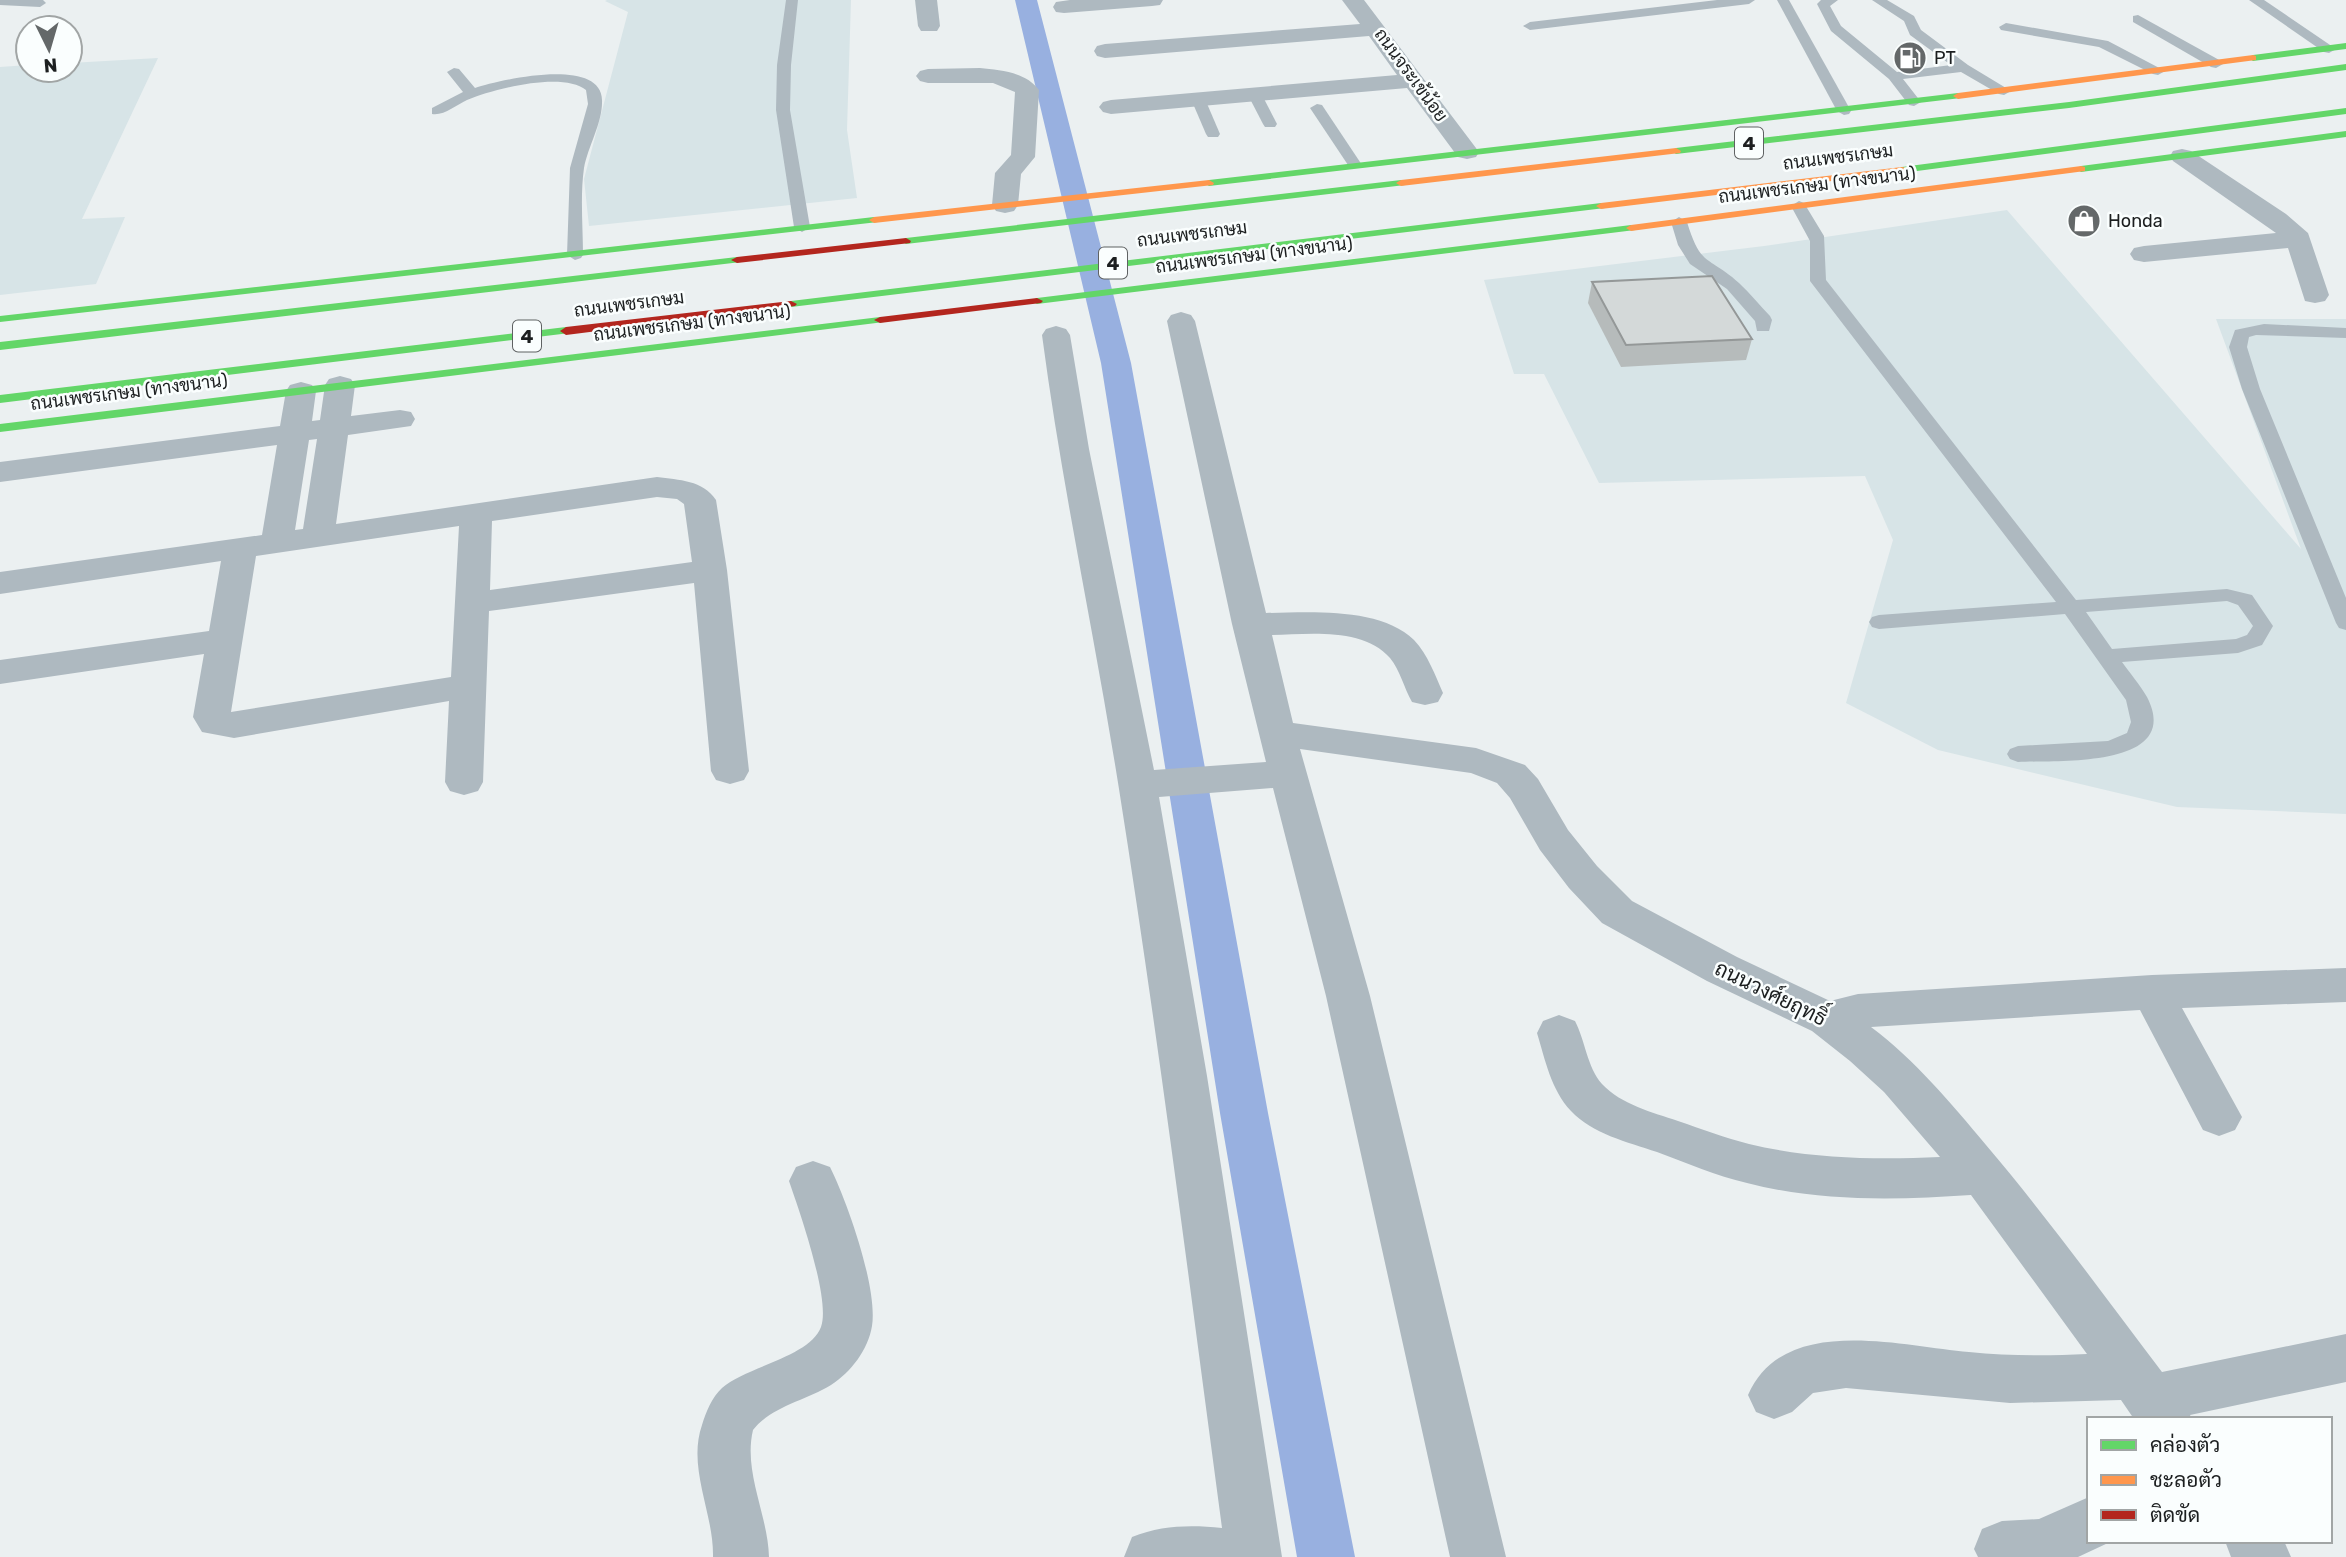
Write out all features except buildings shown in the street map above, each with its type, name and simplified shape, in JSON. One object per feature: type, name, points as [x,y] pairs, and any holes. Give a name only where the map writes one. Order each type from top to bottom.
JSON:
[{"type":"main road","name":"4","points":[[0,319],[1844,111],[2346,46]]},
{"type":"main road","name":"ถนนเพชรเกษม","points":[[0,346],[1999,113],[2346,67]]},
{"type":"main road","name":"ถนนเพชรเกษม","points":[[0,399],[2081,148],[2182,145],[2346,111]]},
{"type":"main road","points":[[2182,145],[2346,133]]},
{"type":"main road","name":"ถนนเพชรเกษม (ทางขนาน)","points":[[0,428],[340,385],[1060,316],[1180,302],[2182,145]]},
{"type":"main road","points":[[471,293],[537,276],[720,239]]},
{"type":"main road","points":[[233,399],[318,374],[430,348]]},
{"type":"street","points":[[926,0],[929,26]]},
{"type":"street","points":[[1064,7],[1152,0]]},
{"type":"street","name":"ถนนจระเข้น้อย","points":[[1353,0],[1466,152]]},
{"type":"street","points":[[1104,51],[1377,29]]},
{"type":"street","points":[[928,76],[989,76],[1007,79],[1027,90],[1023,157],[1008,173],[1013,204]]},
{"type":"street","points":[[1111,107],[1415,80]]},
{"type":"street","points":[[2182,145],[2299,239],[2315,295]]},
{"type":"street","points":[[2144,254],[2299,239]]},
{"type":"street","points":[[1180,302],[1250,624],[1271,761],[1348,996],[1478,1557]]},
{"type":"street","points":[[1060,316],[1079,478],[1152,784],[1176,1024],[1254,1557]]},
{"type":"street","points":[[318,536],[340,385]]},
{"type":"street","points":[[277,542],[300,390]]},
{"type":"street","points":[[0,472],[400,419]]},
{"type":"street","points":[[0,583],[657,487],[686,491],[700,500],[710,570],[730,771]]},
{"type":"street","points":[[464,782],[475,515]]},
{"type":"street","points":[[240,548],[212,717],[215,723],[222,725],[468,686]]},
{"type":"street","points":[[472,603],[710,570]]},
{"type":"street","points":[[1250,624],[1355,627],[1384,634],[1408,657],[1425,693]]},
{"type":"street","points":[[0,672],[226,640]]},
{"type":"street","name":"ถนนวงศ์ยฤทธิ์","points":[[1152,784],[1271,761],[1476,761],[1511,774],[1524,789],[1554,840],[1583,877],[1617,912],[1688,952],[1827,1019],[1866,1048],[1899,1079],[1947,1130],[2151,1397]]},
{"type":"street","points":[[2152,992],[2219,1117]]},
{"type":"street","points":[[1827,1019],[1858,1011],[2152,992],[2339,995]]},
{"type":"street","points":[[1559,1033],[1576,1086],[1590,1102],[1619,1119],[1710,1151],[1756,1166],[1810,1173],[1918,1180],[1981,1174]]},
{"type":"street","points":[[741,1557],[740,1530],[729,1492],[724,1456],[729,1423],[740,1403],[824,1362],[845,1335],[848,1319],[841,1274],[813,1181]]},
{"type":"street","points":[[1774,1395],[1788,1379],[1808,1369],[1865,1364],[1969,1376],[2057,1380],[2151,1397],[2346,1358]]},
{"type":"street","points":[[2002,1549],[2040,1546],[2087,1525]]},
{"type":"street","points":[[1152,1557],[1190,1553],[1242,1557]]},
{"type":"lane","points":[[792,0],[784,65],[783,110],[802,227]]},
{"type":"lane","points":[[1530,26],[1749,0]]},
{"type":"lane","points":[[1783,0],[1844,111]]},
{"type":"lane","points":[[1832,0],[1823,4],[1836,27],[1894,76],[1914,102]]},
{"type":"lane","points":[[1878,0],[1909,19],[1915,32],[1963,68],[2004,91]]},
{"type":"lane","points":[[2255,0],[2329,49]]},
{"type":"lane","points":[[0,1],[40,3]]},
{"type":"lane","points":[[2138,19],[2216,64]]},
{"type":"lane","points":[[2006,27],[2103,44],[2158,71]]},
{"type":"lane","points":[[1894,76],[1963,68]]},
{"type":"lane","points":[[454,72],[471,92]]},
{"type":"lane","points":[[437,111],[446,102],[471,92],[539,80],[583,81],[592,88],[596,96],[595,104],[577,168],[575,255]]},
{"type":"lane","points":[[1255,94],[1270,124]]},
{"type":"lane","points":[[1198,99],[1213,134]]},
{"type":"lane","points":[[1317,108],[1355,165]]},
{"type":"lane","points":[[1798,206],[1816,235],[1819,250],[1815,269],[1818,281],[2107,656],[2137,699],[2143,722],[2137,737],[2126,744],[2108,749],[2018,754]]},
{"type":"lane","points":[[1679,222],[1686,245],[1696,261],[1733,286],[1764,320],[1763,327]]},
{"type":"lane","points":[[2346,333],[2260,329],[2241,334],[2238,347],[2251,389],[2346,623]]},
{"type":"lane","points":[[1879,622],[2227,595],[2245,600],[2263,626],[2255,640],[2238,646],[2107,656]]},
{"type":"shaded area","points":[[851,0],[847,130],[857,198],[589,226],[584,179],[628,12],[605,1]]},
{"type":"shaded area","points":[[158,58],[82,219],[125,217],[96,284],[0,295],[0,67],[14,66],[14,84],[84,84],[84,62]]},
{"type":"shaded area","points":[[2007,210],[2301,549],[2216,319],[2346,319],[2346,814],[2177,807],[1938,750],[1846,703],[1893,540],[1865,476],[1599,483],[1544,374],[1514,374],[1484,280],[1764,246]]},
{"type":"waterway","points":[[1026,0],[1116,363],[1244,1113],[1326,1557]]},
{"type":"traffic: fast","points":[[2253,58],[2346,46]]},
{"type":"traffic: fast","points":[[1676,151],[2069,105],[2346,67]]},
{"type":"traffic: fast","points":[[1209,183],[1958,96]]},
{"type":"traffic: fast","points":[[1902,170],[2346,111]]},
{"type":"traffic: fast","points":[[2081,169],[2346,134]]},
{"type":"traffic: fast","points":[[906,241],[1401,183]]},
{"type":"traffic: fast","points":[[791,304],[1601,206]]},
{"type":"traffic: fast","points":[[0,319],[874,220]]},
{"type":"traffic: fast","points":[[1037,301],[1631,228]]},
{"type":"traffic: fast","points":[[0,346],[737,260]]},
{"type":"traffic: fast","points":[[0,428],[880,320]]},
{"type":"traffic: fast","points":[[0,399],[566,331]]},
{"type":"traffic: slow","points":[[1958,96],[2253,58]]},
{"type":"traffic: slow","points":[[1401,183],[1676,151]]},
{"type":"traffic: slow","points":[[1631,228],[2081,169]]},
{"type":"traffic: slow","points":[[1601,206],[1902,170]]},
{"type":"traffic: slow","points":[[874,220],[1209,183]]},
{"type":"traffic: jam","points":[[737,260],[906,241]]},
{"type":"traffic: jam","points":[[880,320],[1037,301]]},
{"type":"traffic: jam","points":[[566,331],[791,304]]},
{"type":"place","name":"PT","points":[[1910,58]]},
{"type":"place","name":"Honda","points":[[2084,221]]}]
